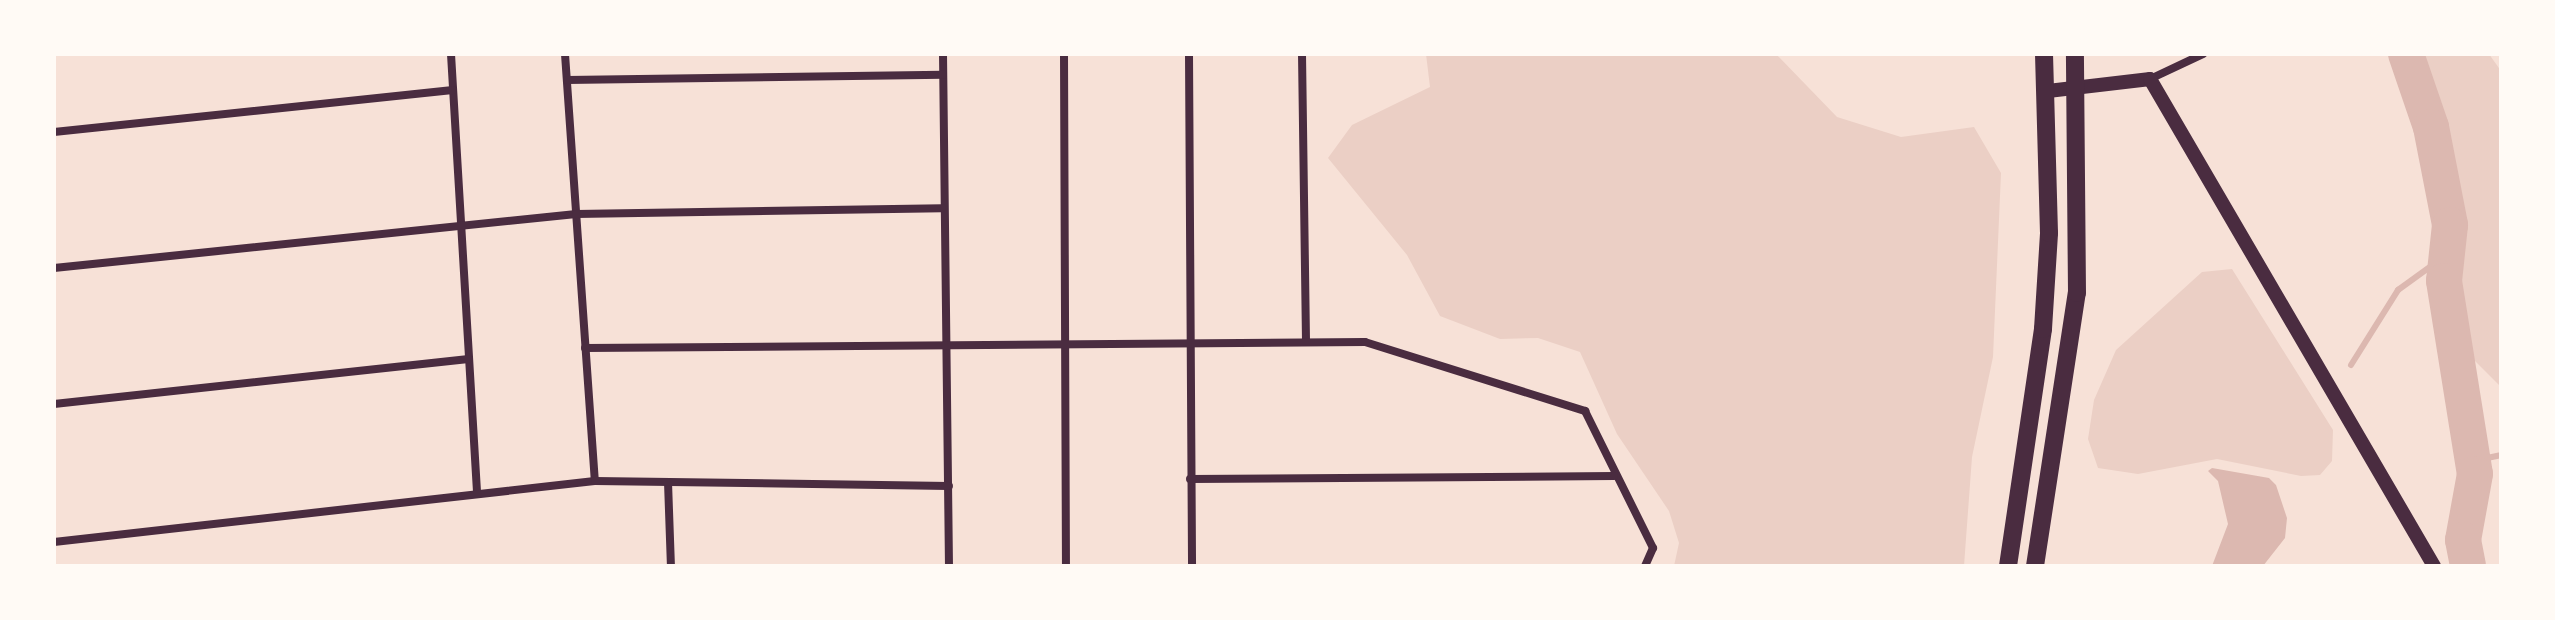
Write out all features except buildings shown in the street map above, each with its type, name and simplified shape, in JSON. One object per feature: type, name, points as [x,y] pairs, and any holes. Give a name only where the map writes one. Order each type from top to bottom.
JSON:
[{"type":"main road","points":[[2008,566],[2043,329],[2049,233],[2048,91],[2044,54]]},
{"type":"main road","points":[[2035,566],[2077,293],[2079,89],[2075,54]]},
{"type":"street","points":[[451,54],[477,492]]},
{"type":"street","points":[[565,54],[595,481]]},
{"type":"street","points":[[943,54],[942,208],[949,566]]},
{"type":"street","points":[[1064,54],[1066,566]]},
{"type":"street","points":[[1189,54],[1192,566]]},
{"type":"street","points":[[1302,54],[1306,342]]},
{"type":"street","points":[[2048,91],[2150,79],[2203,54]]},
{"type":"street","points":[[567,80],[943,75]]},
{"type":"street","points":[[2150,79],[2434,566]]},
{"type":"street","points":[[54,132],[453,90]]},
{"type":"street","points":[[54,268],[576,214],[942,208]]},
{"type":"street","points":[[585,348],[1365,342],[1585,411],[1614,476],[1653,548],[1645,566]]},
{"type":"street","points":[[54,404],[469,359]]},
{"type":"street","points":[[1190,479],[1614,476]]},
{"type":"street","points":[[54,542],[595,481],[949,486]]},
{"type":"street","points":[[668,482],[671,566]]},
{"type":"shaded area","points":[[1426,54],[1776,54],[1837,117],[1901,137],[1974,127],[2001,173],[1993,357],[1972,457],[1964,566],[1674,566],[1679,543],[1669,511],[1617,434],[1580,352],[1538,338],[1500,339],[1440,316],[1407,255],[1328,158],[1352,125],[1430,87]]},
{"type":"shaded area","points":[[2404,54],[2489,54],[2501,71],[2501,387],[2449,335],[2438,311],[2432,153]]},
{"type":"shaded area","points":[[2232,269],[2333,430],[2332,461],[2320,475],[2301,476],[2217,459],[2138,474],[2098,468],[2088,439],[2094,400],[2116,350],[2202,272]]},
{"type":"shaded area","points":[[2212,468],[2269,478],[2276,485],[2287,518],[2285,538],[2263,566],[2212,566],[2228,524],[2218,481],[2208,471]]},
{"type":"waterway","points":[[2406,54],[2431,127],[2450,225],[2444,281],[2475,474],[2463,540],[2468,566]]},
{"type":"waterway","points":[[2351,365],[2398,290],[2445,256]]},
{"type":"waterway","points":[[2473,461],[2501,455]]}]
